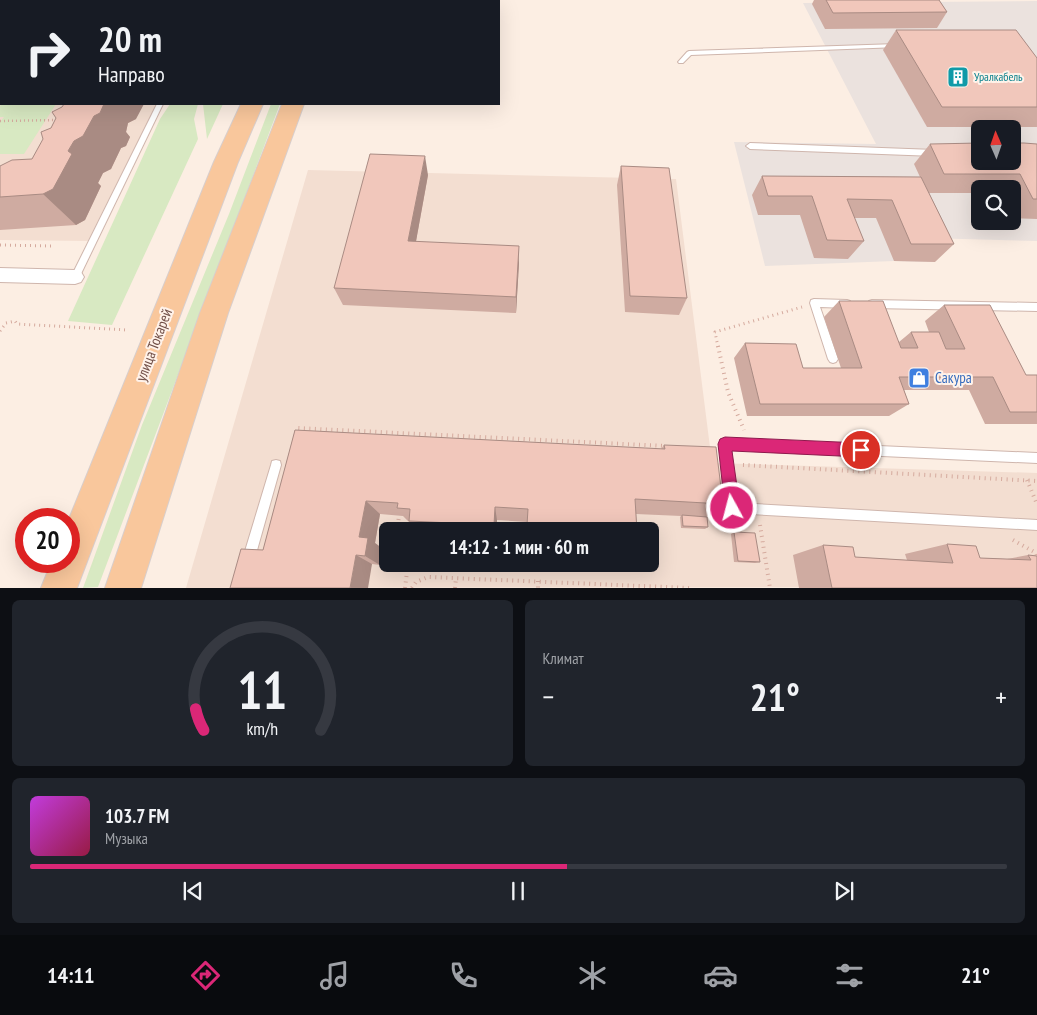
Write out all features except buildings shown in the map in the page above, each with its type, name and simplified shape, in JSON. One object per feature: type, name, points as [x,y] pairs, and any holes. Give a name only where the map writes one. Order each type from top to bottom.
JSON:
[{"type":"main road","name":"улица Токарей","points":[[59,588],[226,162],[252,105]]},
{"type":"main road","points":[[123,588],[214,313],[293,105]]},
{"type":"street","points":[[0,275],[75,276]]},
{"type":"lane","points":[[680,62],[689,53],[907,46]]},
{"type":"lane","points":[[75,276],[160,105]]},
{"type":"lane","points":[[750,146],[943,154]]},
{"type":"lane","points":[[833,359],[814,303],[1037,307]]},
{"type":"lane","points":[[1037,458],[725,444],[732,508],[1037,525]]},
{"type":"lane","points":[[246,569],[276,465]]},
{"type":"path","points":[[0,121],[66,120]]},
{"type":"path","points":[[0,244],[52,246]]},
{"type":"path","points":[[745,433],[728,392],[714,332],[814,303]]},
{"type":"path","points":[[0,331],[5,323],[15,322],[17,324],[127,330]]},
{"type":"path","points":[[295,437],[297,428],[672,446]]},
{"type":"path","points":[[411,440],[412,434]]},
{"type":"path","points":[[755,457],[758,466]]},
{"type":"path","points":[[727,464],[1037,480]]},
{"type":"path","points":[[1027,480],[1037,504]]},
{"type":"path","points":[[398,522],[399,516]]},
{"type":"path","points":[[762,536],[770,588]]},
{"type":"path","points":[[1010,538],[1037,553]]},
{"type":"path","points":[[405,588],[407,572]]},
{"type":"path","points":[[412,588],[416,582],[428,577],[602,586],[689,588]]},
{"type":"path","points":[[456,578],[456,588]]},
{"type":"path","points":[[538,582],[538,588]]},
{"type":"shaded area","name":"Уралкабель","points":[[1037,1],[1037,241],[925,238],[935,262],[894,261],[765,266],[734,142],[876,144],[803,3]]},
{"type":"shaded area","points":[[0,105],[157,105],[91,241],[0,240]]},
{"type":"shaded area","points":[[308,170],[676,179],[712,463],[1037,473],[1037,587],[186,588]]},
{"type":"green space","points":[[55,105],[24,154],[0,154],[0,122],[4,117],[0,117],[0,106]]},
{"type":"green space","points":[[169,105],[198,105],[194,119],[198,139],[112,325],[68,321],[160,119]]},
{"type":"green space","points":[[203,105],[223,105],[207,139]]},
{"type":"green space","points":[[271,105],[280,105],[98,587],[83,588],[142,425],[229,214]]},
{"type":"place","name":"Уралкабель","points":[[958,77]]},
{"type":"place","name":"Сакура","points":[[919,378]]},
{"type":"route","points":[[732,508],[725,444],[861,450]]}]
